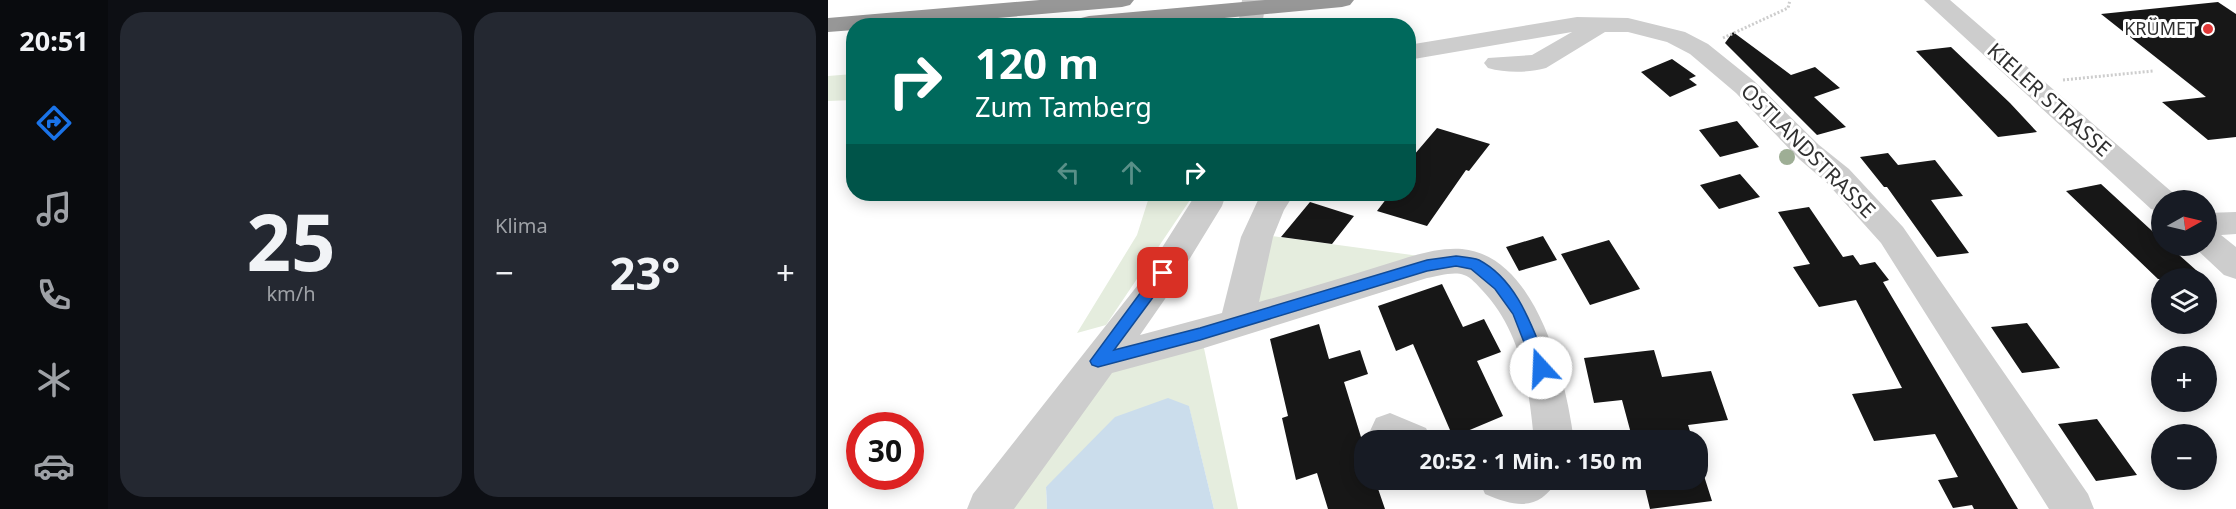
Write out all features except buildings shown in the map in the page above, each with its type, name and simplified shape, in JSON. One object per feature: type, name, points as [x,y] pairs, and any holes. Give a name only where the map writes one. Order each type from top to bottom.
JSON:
[{"type":"highway","points":[[910,18],[1122,0]]},
{"type":"highway","points":[[1147,18],[1342,0]]},
{"type":"highway","points":[[828,25],[846,23]]},
{"type":"highway","points":[[828,46],[846,45]]},
{"type":"street","points":[[1251,18],[1254,0]]},
{"type":"street","name":"KIELER STRASSE","points":[[1936,0],[2151,190]]},
{"type":"street","name":"OSTLANDSTRASSE","points":[[1416,52],[1577,24],[1629,25],[1676,37],[1699,49],[1745,87],[1809,152],[1838,176],[1892,235],[2073,509]]},
{"type":"street","points":[[1497,63],[1537,63],[1601,25]]},
{"type":"street","points":[[988,509],[1153,290],[1208,201]]},
{"type":"street","points":[[1237,323],[1258,234],[1273,201]]},
{"type":"street","points":[[2217,224],[2236,223]]},
{"type":"street","points":[[2217,250],[2236,266]]},
{"type":"street","points":[[1098,361],[1237,323],[1427,265],[1456,261],[1474,264],[1500,286],[1519,312],[1537,353],[1550,399],[1553,430]]},
{"type":"path","points":[[1699,49],[1788,8],[1790,0]]},
{"type":"path","points":[[2030,83],[2153,71]]},
{"type":"green space","points":[[846,75],[846,100],[828,101],[828,76]]},
{"type":"green space","points":[[1148,201],[1189,201],[1106,325],[1077,333],[1137,235]]},
{"type":"green space","points":[[1258,234],[1456,261],[1237,323]]},
{"type":"green space","points":[[1201,334],[1238,509],[1214,509],[1189,407],[1046,487],[1047,509],[988,509],[1098,361]]},
{"type":"water","points":[[1168,398],[1189,406],[1214,509],[1047,509],[1046,487],[1115,417]]},
{"type":"place","name":"KRÜMET","points":[[2208,29]]},
{"type":"route","points":[[1163,273],[1153,290],[1098,361],[1200,334],[1427,265],[1456,261],[1474,264],[1500,286],[1519,312],[1541,368]]}]
